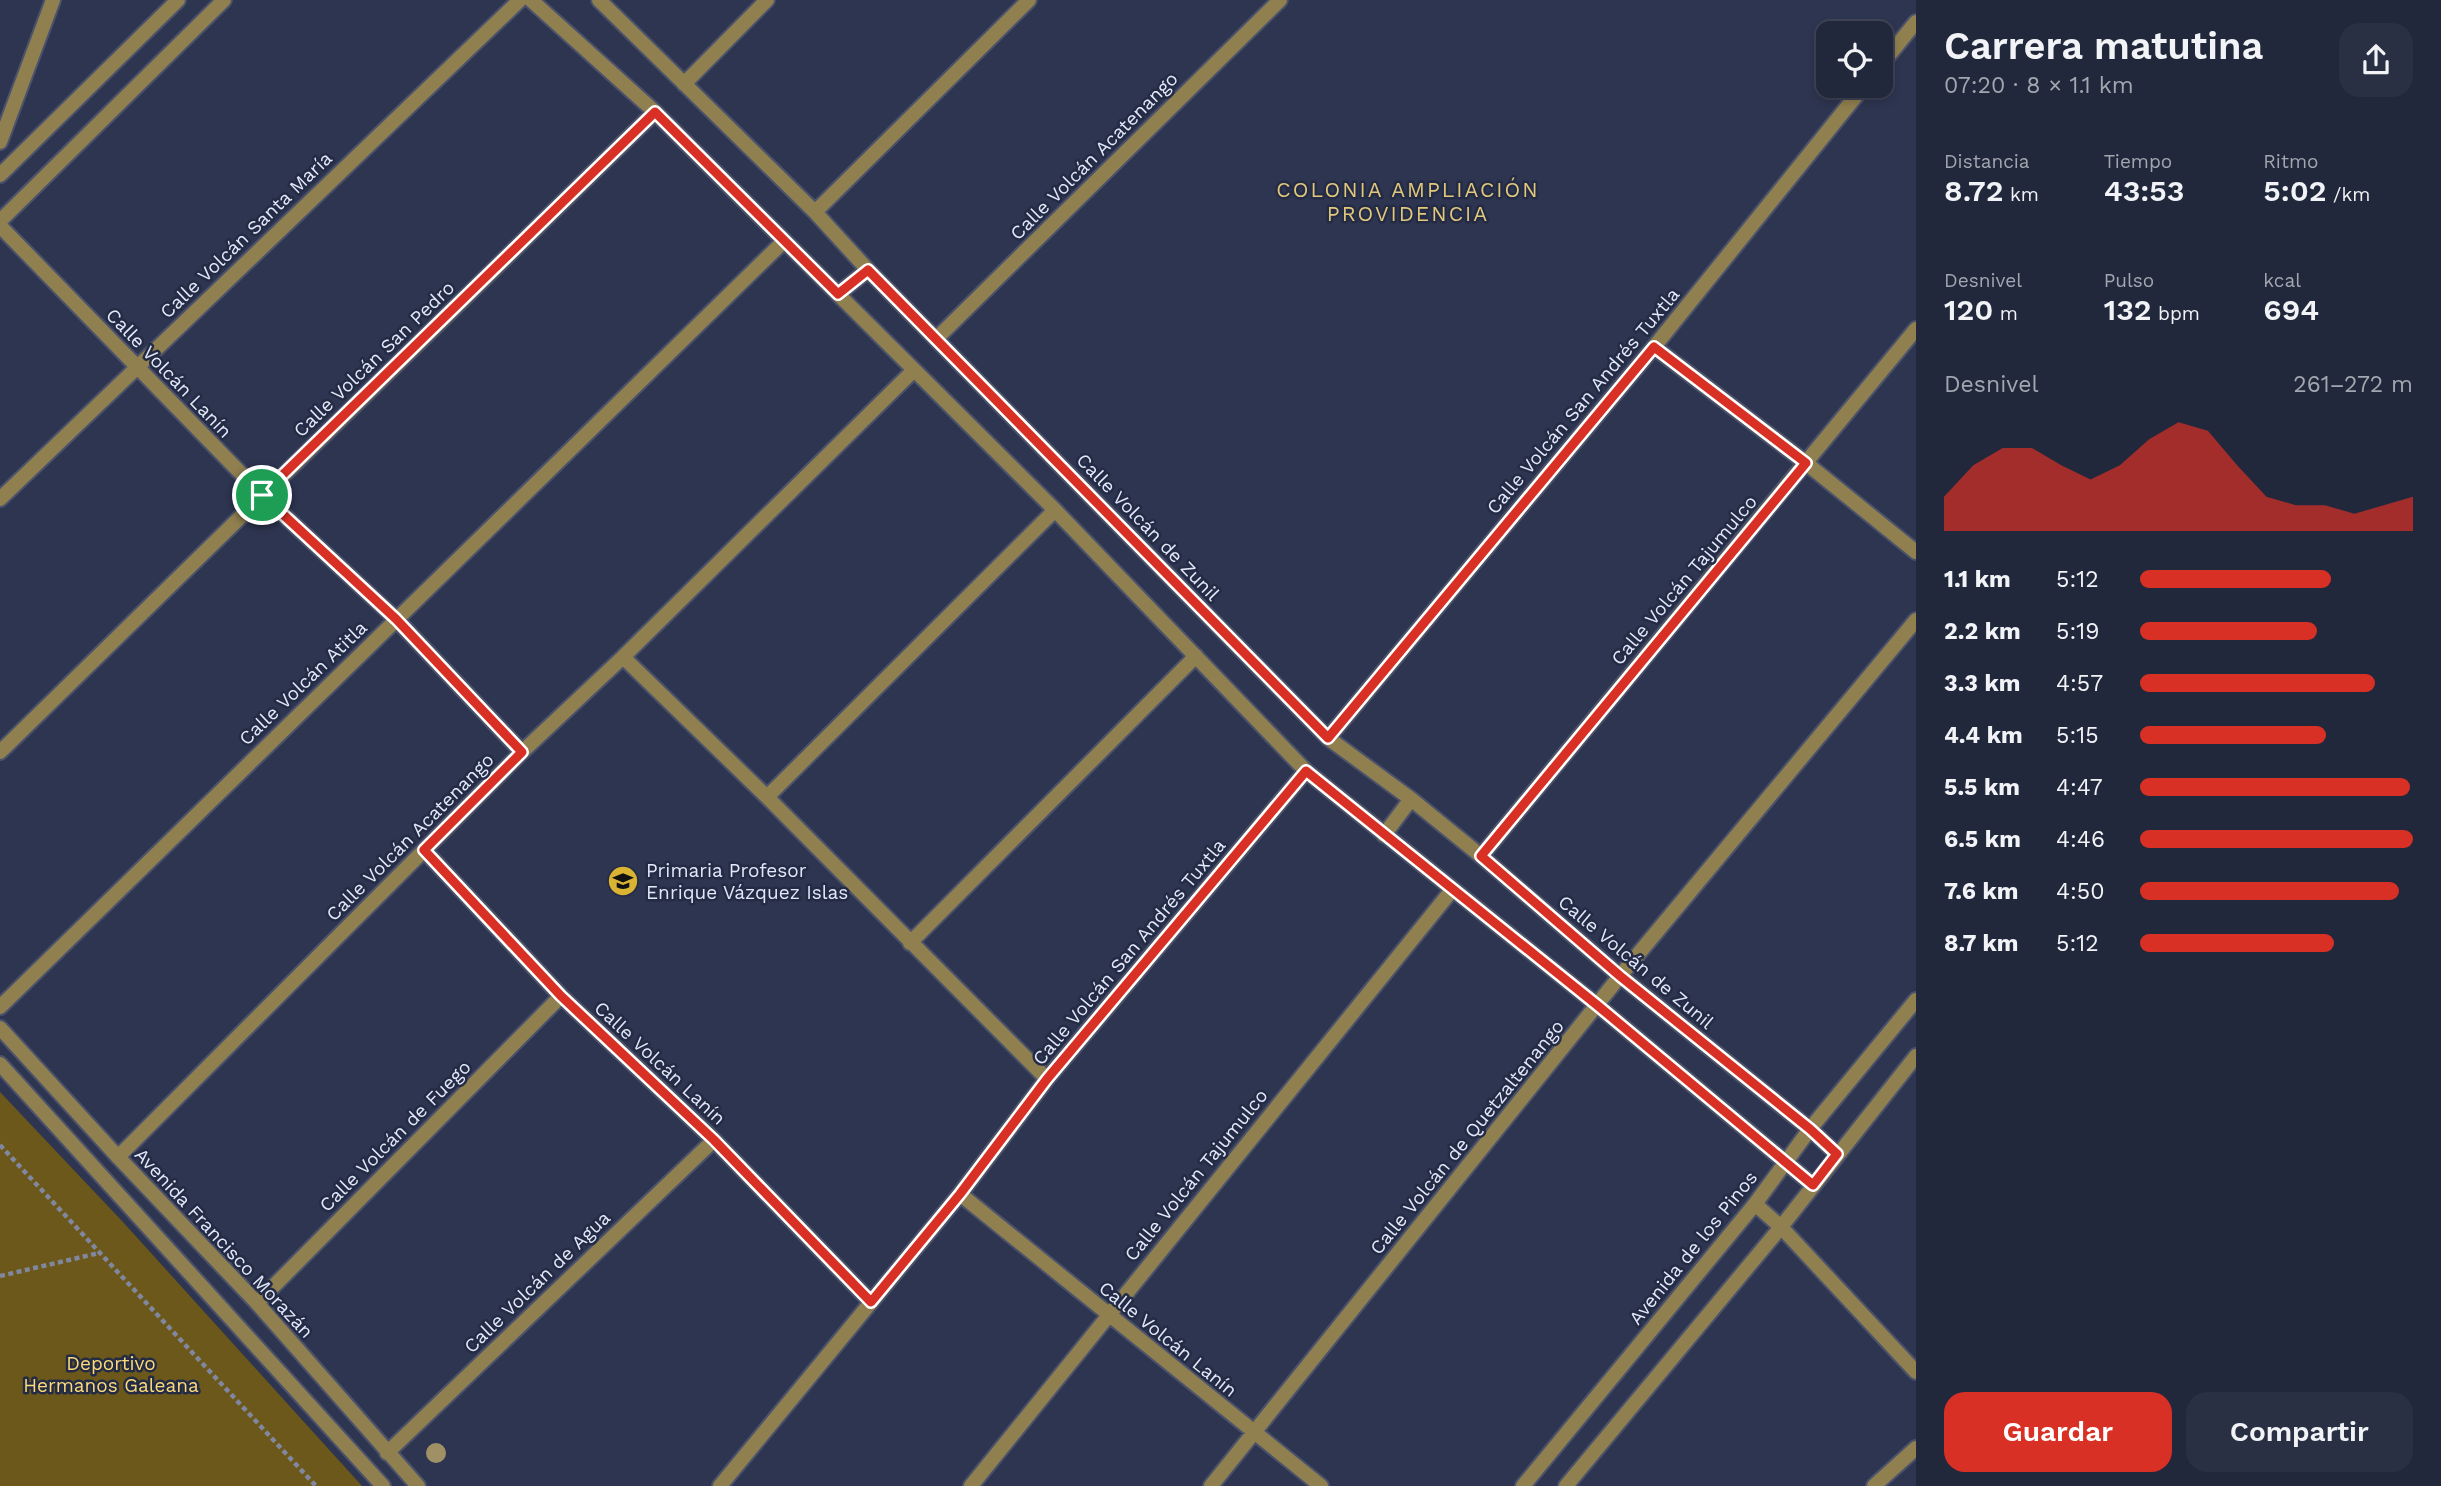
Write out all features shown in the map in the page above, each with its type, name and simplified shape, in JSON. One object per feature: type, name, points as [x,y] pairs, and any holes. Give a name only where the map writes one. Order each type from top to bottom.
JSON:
[{"type":"street","points":[[0,142],[53,0]]},
{"type":"street","points":[[0,175],[178,0]]},
{"type":"street","points":[[0,221],[225,0]]},
{"type":"street","name":"Calle Volcán Santa María","points":[[0,499],[520,0]]},
{"type":"street","points":[[531,0],[655,112],[838,294],[1055,510],[1306,771],[1597,1005],[1813,1185]]},
{"type":"street","name":"Calle Volcán de Zunil","points":[[599,0],[815,212],[868,270],[1328,738],[1411,799],[1481,856],[1620,976],[1810,1129],[1837,1154]]},
{"type":"street","points":[[684,84],[767,0]]},
{"type":"street","points":[[815,212],[1029,0]]},
{"type":"street","name":"Calle Volcán Acatenango","points":[[936,339],[1280,0]]},
{"type":"street","points":[[1893,50],[1916,22]]},
{"type":"street","name":"Calle Volcán San Andrés Tuxtla","points":[[1328,738],[1654,347],[1854,98]]},
{"type":"street","name":"Calle Volcán San Pedro","points":[[0,752],[655,112]]},
{"type":"street","name":"Calle Volcán Lanín","points":[[0,226],[262,495],[396,619],[522,752]]},
{"type":"street","name":"Calle Volcán Atitla","points":[[0,1007],[784,241]]},
{"type":"street","points":[[838,294],[868,270]]},
{"type":"street","name":"Calle Volcán Tajumulco","points":[[1481,856],[1916,329]]},
{"type":"street","points":[[1654,347],[1806,463],[1916,552]]},
{"type":"street","name":"Calle Volcán Acatenango","points":[[118,1157],[522,752],[623,657],[914,371]]},
{"type":"street","points":[[767,797],[1055,510]]},
{"type":"street","name":"Calle Volcán de Quetzaltenango","points":[[1211,1486],[1620,976],[1916,620]]},
{"type":"street","points":[[910,943],[1196,656]]},
{"type":"street","points":[[623,657],[767,797],[1047,1079]]},
{"type":"street","name":"Calle Volcán San Andrés Tuxtla","points":[[720,1486],[960,1194],[1047,1079],[1306,771]]},
{"type":"street","points":[[1384,835],[1411,799]]},
{"type":"street","name":"Calle Volcán Lanín","points":[[424,850],[561,996],[714,1140],[871,1302]]},
{"type":"street","name":"Calle Volcán Tajumulco","points":[[971,1486],[1452,890]]},
{"type":"street","name":"Calle Volcán de Fuego","points":[[257,1303],[561,996]]},
{"type":"street","name":"Avenida de los Pinos","points":[[1523,1486],[1755,1204],[1810,1129],[1916,1000]]},
{"type":"street","name":"Avenida Francisco Morazán","points":[[0,1028],[257,1303],[418,1486]]},
{"type":"street","points":[[1566,1486],[1781,1227],[1916,1056]]},
{"type":"street","points":[[0,1065],[383,1486]]},
{"type":"street","name":"Calle Volcán de Agua","points":[[387,1452],[714,1140]]},
{"type":"street","name":"Calle Volcán Lanín","points":[[960,1194],[1321,1486]]},
{"type":"street","points":[[1755,1204],[1781,1227],[1916,1372]]},
{"type":"street","points":[[1874,1486],[1916,1448]]},
{"type":"path","points":[[0,1145],[316,1486]]},
{"type":"path","points":[[0,1276],[100,1253]]},
{"type":"green space","name":"Deportivo Hermanos Galeana","points":[[0,1092],[122,1221],[362,1486],[0,1486]]},
{"type":"place","name":"Primaria Profesor Enrique Vázquez Islas","points":[[623,881]]},
{"type":"district","name":"COLONIA AMPLIACIÓN PROVIDENCIA","points":[[1408,201]]},
{"type":"route","points":[[655,112],[838,294],[868,270],[1328,738],[1654,347],[1806,463],[1481,856],[1620,976],[1810,1129],[1837,1154],[1813,1185],[1597,1005],[1306,771],[1047,1079],[960,1194],[871,1302],[714,1140],[561,996],[424,850],[522,752],[396,619],[262,495],[655,112]]}]
